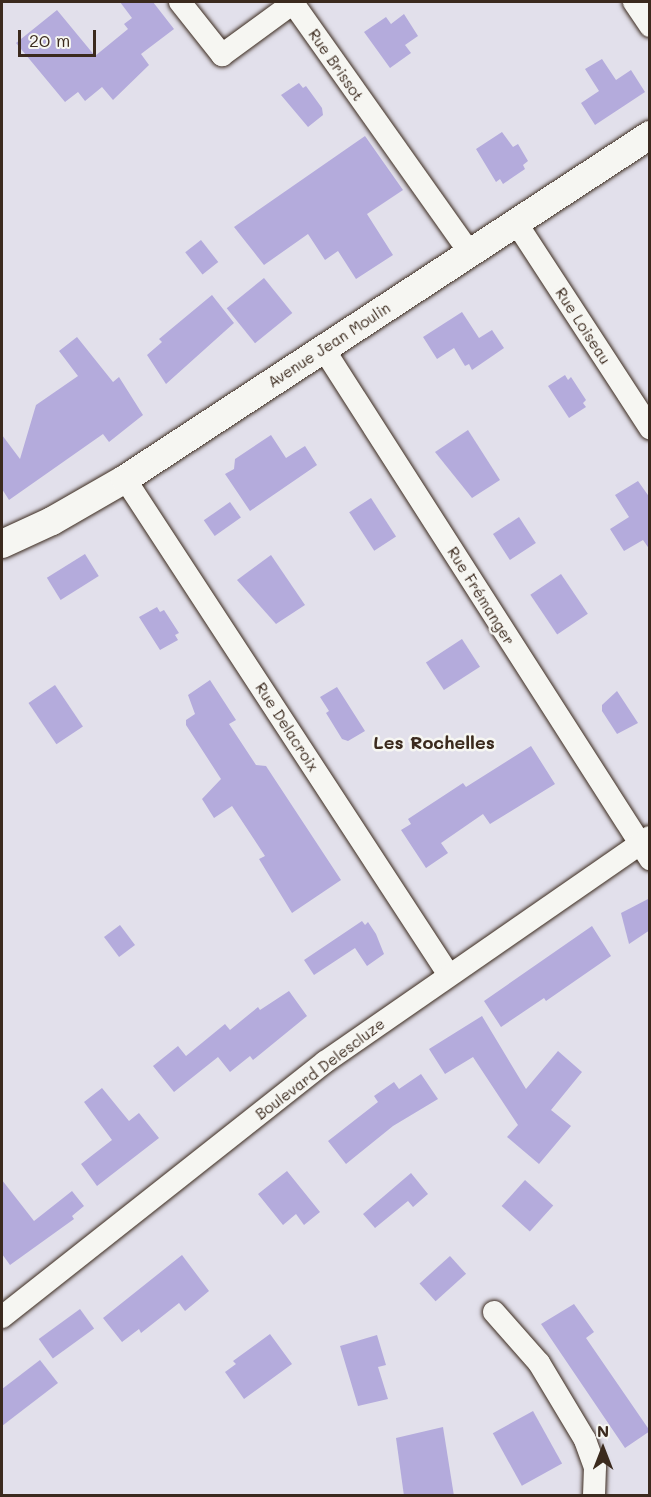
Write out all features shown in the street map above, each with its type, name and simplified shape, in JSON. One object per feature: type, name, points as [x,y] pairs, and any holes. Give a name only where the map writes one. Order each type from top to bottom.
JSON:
[{"type":"street","name":"Rue Brissot","points":[[180,2],[222,55],[293,3],[471,254]]},
{"type":"street","points":[[634,2],[650,26]]},
{"type":"street","name":"Avenue Jean Moulin","points":[[2,544],[52,521],[125,478],[650,135]]},
{"type":"street","name":"Rue Loiseau","points":[[517,224],[650,428]]},
{"type":"street","name":"Rue Frémanger","points":[[323,348],[646,846]]},
{"type":"street","name":"Rue Delacroix","points":[[125,478],[449,975]]},
{"type":"street","name":"Boulevard Delescluze","points":[[2,1317],[325,1062],[449,975],[646,846]]},
{"type":"street","points":[[494,1312],[539,1363],[585,1440],[595,1467],[594,1496]]},
{"type":"building","points":[[120,2],[153,2],[174,29],[141,54],[149,65],[113,100],[102,87],[85,101],[78,92],[65,102],[16,43],[57,10],[95,56],[128,29],[124,24],[132,18]]},
{"type":"building","points":[[404,14],[418,36],[405,45],[411,53],[390,68],[364,32],[386,17],[391,24]]},
{"type":"building","points":[[602,59],[616,80],[631,70],[645,92],[595,125],[581,103],[599,91],[585,69]]},
{"type":"building","points":[[299,83],[303,88],[306,86],[322,108],[323,115],[308,127],[281,95]]},
{"type":"building","points":[[502,132],[513,147],[518,144],[528,161],[523,165],[525,169],[503,184],[500,179],[496,182],[476,149]]},
{"type":"building","points":[[365,136],[403,190],[367,214],[393,255],[356,279],[338,251],[325,260],[308,234],[264,265],[234,227]]},
{"type":"building","points":[[201,240],[218,262],[202,274],[185,252]]},
{"type":"building","points":[[264,278],[292,313],[255,343],[227,308]]},
{"type":"building","points":[[212,295],[234,323],[166,384],[147,355],[162,342],[159,339]]},
{"type":"building","points":[[462,312],[479,338],[492,330],[504,348],[472,370],[469,364],[465,366],[454,348],[437,359],[423,337]]},
{"type":"building","points":[[77,337],[113,382],[119,377],[143,415],[109,442],[103,434],[9,500],[2,489],[2,435],[20,459],[36,405],[78,376],[59,351]]},
{"type":"building","points":[[565,375],[568,380],[571,377],[586,400],[583,403],[586,407],[569,418],[548,386]]},
{"type":"building","points":[[468,430],[500,480],[472,498],[435,452]]},
{"type":"building","points":[[271,435],[286,458],[305,446],[317,465],[250,511],[225,474],[234,469],[235,459]]},
{"type":"building","points":[[638,481],[650,498],[650,550],[643,540],[624,551],[610,529],[629,517],[615,495]]},
{"type":"building","points":[[371,498],[396,537],[374,551],[349,512]]},
{"type":"building","points":[[230,502],[241,518],[215,536],[204,520]]},
{"type":"building","points":[[519,517],[536,543],[510,560],[493,534]]},
{"type":"building","points":[[85,554],[99,576],[61,600],[47,578]]},
{"type":"building","points":[[271,555],[305,605],[276,624],[237,580]]},
{"type":"building","points":[[561,574],[588,614],[557,634],[530,595]]},
{"type":"building","points":[[157,607],[160,612],[164,610],[179,633],[175,635],[178,640],[160,650],[139,617]]},
{"type":"building","points":[[462,639],[480,667],[444,690],[426,662]]},
{"type":"building","points":[[210,680],[236,720],[229,724],[256,765],[266,766],[341,880],[292,913],[259,859],[265,856],[232,806],[214,818],[202,799],[221,779],[186,725],[186,720],[195,714],[188,695]]},
{"type":"building","points":[[55,685],[83,726],[56,744],[28,703]]},
{"type":"building","points":[[337,687],[365,731],[348,741],[342,739],[326,713],[329,711],[320,697]]},
{"type":"building","points":[[617,691],[638,723],[617,734],[602,711],[602,705]]},
{"type":"building","points":[[531,746],[555,784],[490,824],[483,814],[441,843],[448,853],[426,868],[401,830],[411,824],[408,819],[463,783],[466,787]]},
{"type":"building","points":[[650,898],[650,930],[629,944],[621,913]]},
{"type":"building","points":[[362,921],[365,925],[368,922],[376,934],[384,954],[367,966],[355,948],[314,975],[304,960]]},
{"type":"building","points":[[120,925],[135,945],[119,957],[104,937]]},
{"type":"building","points":[[592,926],[611,956],[546,1001],[544,998],[501,1027],[484,1001]]},
{"type":"building","points":[[289,991],[307,1016],[253,1060],[250,1056],[230,1072],[218,1057],[174,1092],[153,1066],[178,1046],[186,1056],[225,1024],[230,1030],[258,1007],[260,1010]]},
{"type":"building","points":[[482,1016],[526,1089],[558,1051],[582,1072],[551,1110],[571,1126],[539,1164],[507,1137],[518,1125],[473,1057],[445,1074],[429,1049]]},
{"type":"building","points":[[421,1074],[438,1099],[393,1126],[346,1164],[328,1141],[378,1102],[374,1096],[394,1082],[399,1089]]},
{"type":"building","points":[[102,1088],[129,1121],[139,1113],[159,1138],[97,1186],[81,1164],[112,1140],[84,1102]]},
{"type":"building","points":[[287,1171],[320,1212],[304,1225],[296,1214],[283,1225],[258,1194]]},
{"type":"building","points":[[411,1173],[428,1194],[413,1207],[408,1201],[375,1228],[363,1214]]},
{"type":"building","points":[[2,1180],[34,1221],[72,1191],[84,1206],[72,1216],[74,1219],[10,1265],[2,1254]]},
{"type":"building","points":[[525,1180],[553,1205],[530,1231],[502,1206]]},
{"type":"building","points":[[182,1255],[209,1291],[185,1311],[179,1303],[141,1333],[139,1329],[122,1342],[103,1318]]},
{"type":"building","points":[[450,1256],[466,1274],[436,1301],[420,1283]]},
{"type":"building","points":[[574,1304],[594,1332],[586,1338],[650,1431],[625,1448],[541,1324]]},
{"type":"building","points":[[80,1309],[94,1328],[53,1358],[39,1339]]},
{"type":"building","points":[[270,1334],[292,1364],[244,1399],[225,1372],[236,1364],[233,1361]]},
{"type":"building","points":[[377,1335],[386,1365],[378,1367],[388,1399],[358,1406],[340,1346]]},
{"type":"building","points":[[40,1360],[58,1383],[2,1426],[2,1389]]},
{"type":"building","points":[[533,1411],[562,1463],[522,1486],[493,1433]]},
{"type":"building","points":[[443,1427],[454,1496],[404,1496],[396,1438]]},
{"type":"district","name":"Les Rochelles","points":[[434,742]]}]
